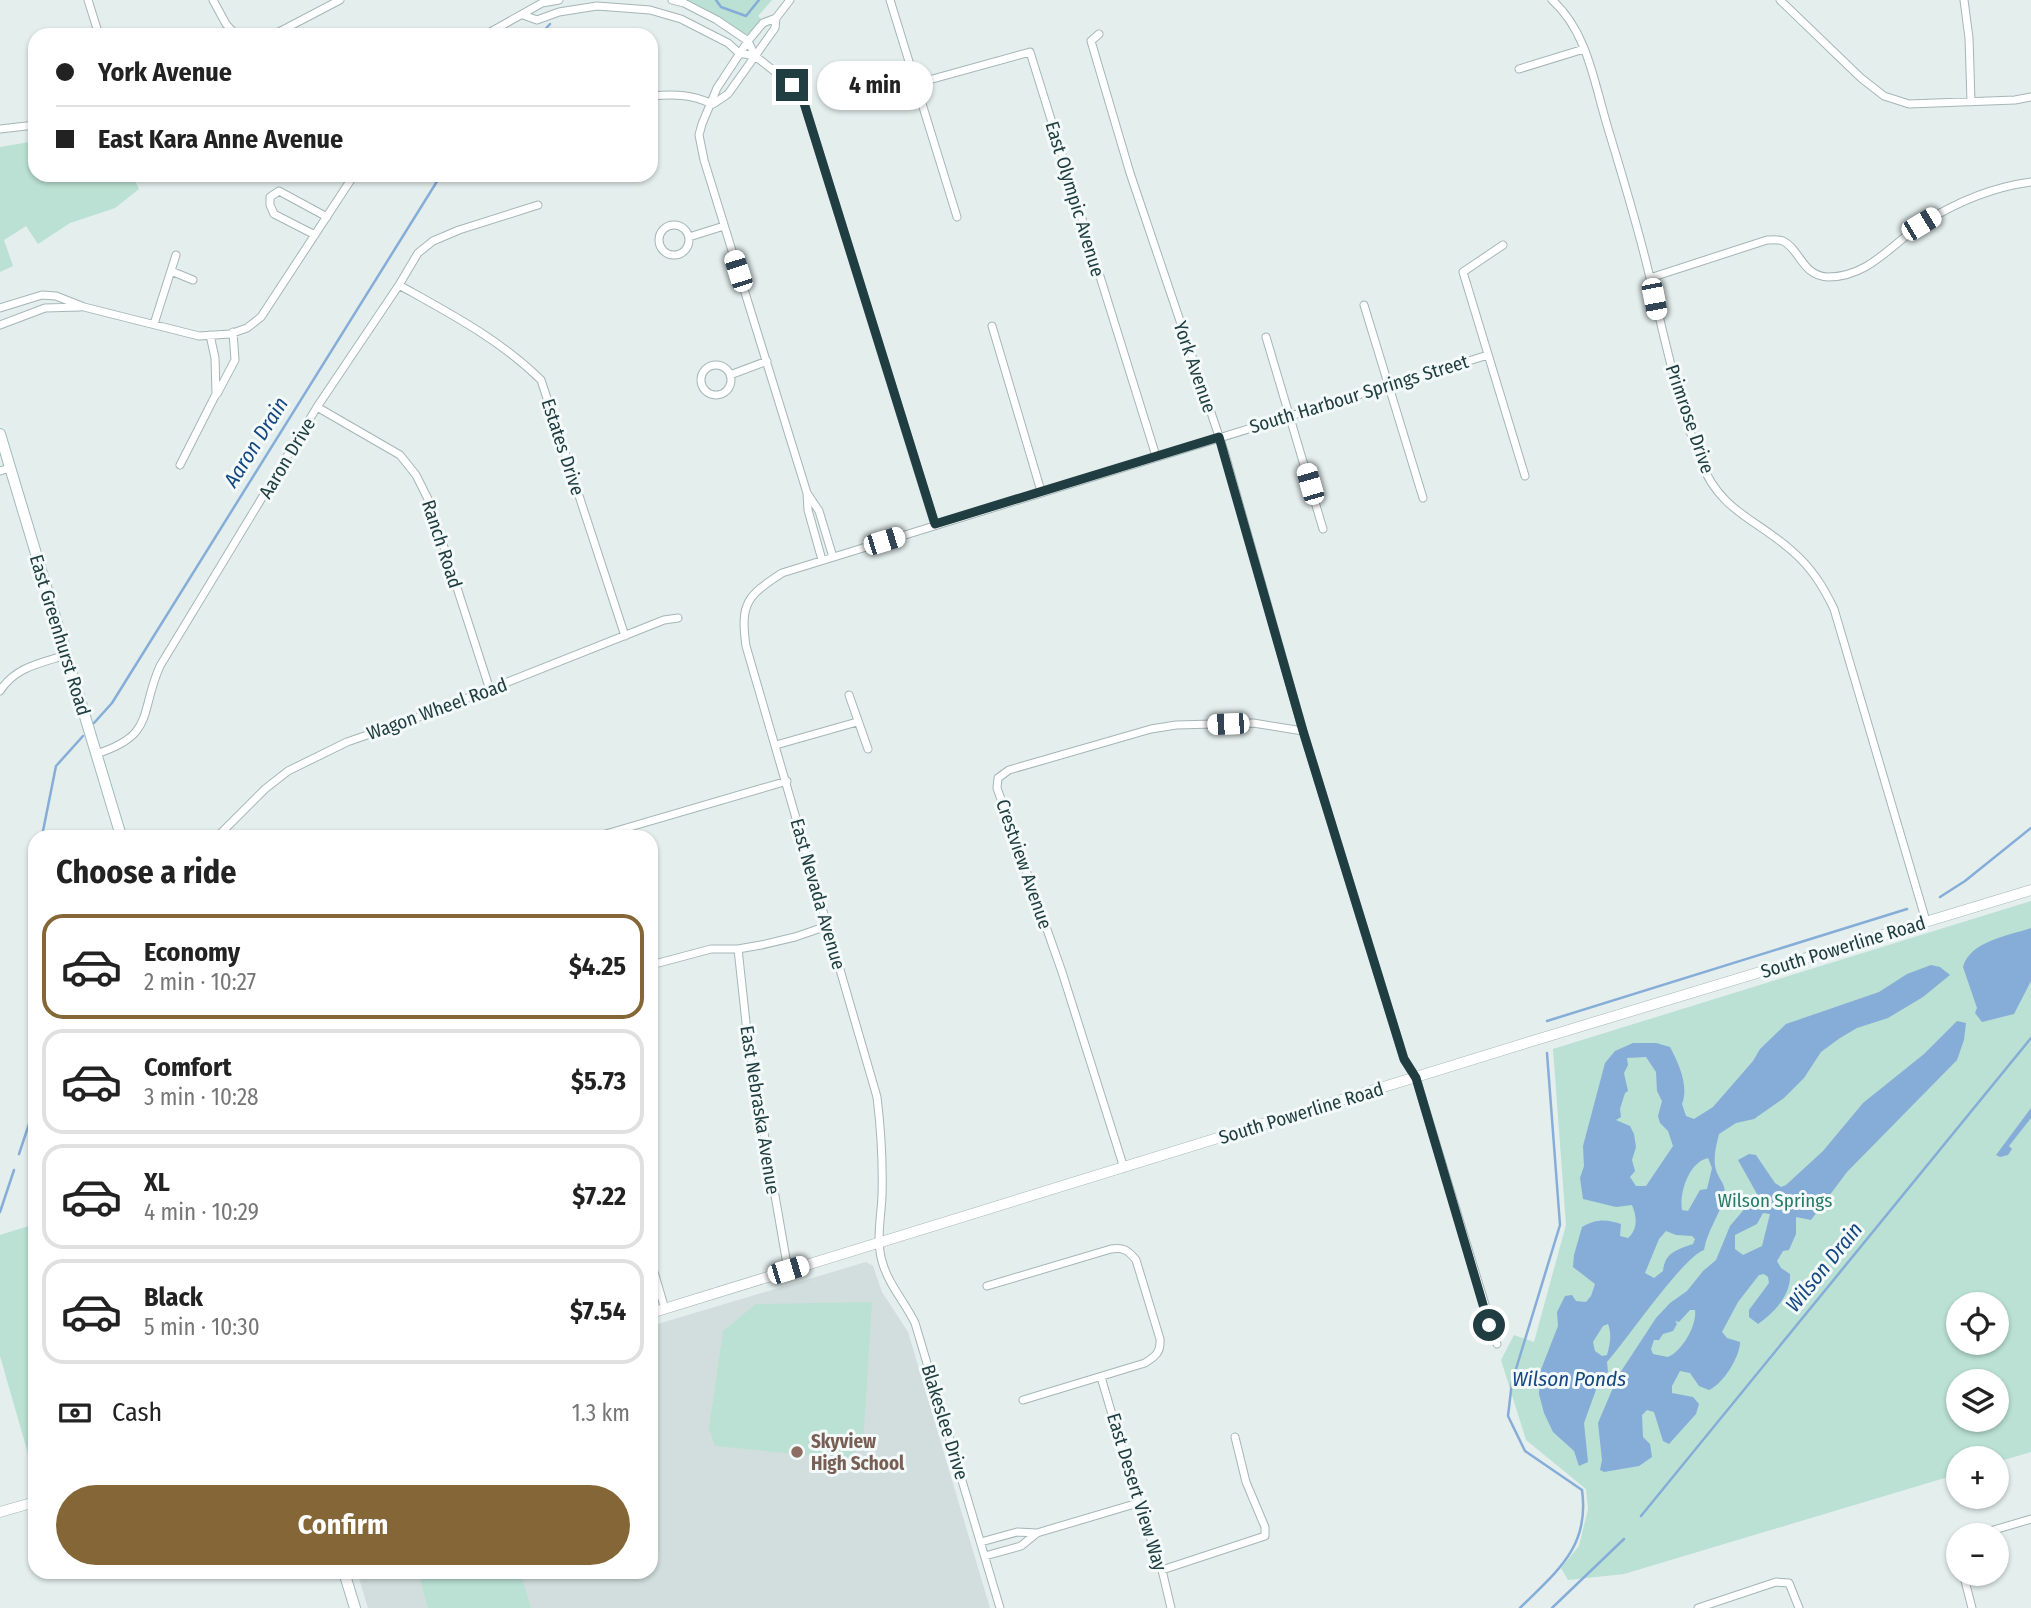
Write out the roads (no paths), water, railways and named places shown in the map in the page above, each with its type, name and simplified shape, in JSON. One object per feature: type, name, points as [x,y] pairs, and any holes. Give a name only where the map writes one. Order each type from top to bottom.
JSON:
[{"type":"main road","name":"East Greenhurst Road","points":[[0,434],[5,469],[119,830]]},
{"type":"main road","points":[[346,1579],[355,1608]]},
{"type":"street","points":[[88,0],[97,28]]},
{"type":"street","points":[[213,0],[230,28]]},
{"type":"street","points":[[286,28],[340,0]]},
{"type":"street","points":[[498,28],[542,2],[559,0]]},
{"type":"street","points":[[672,0],[684,3],[717,20],[748,41],[755,57]]},
{"type":"street","points":[[790,0],[776,18],[763,23],[739,53],[717,88],[699,135],[704,160],[807,493],[808,510],[822,560]]},
{"type":"street","points":[[890,0],[918,83],[957,217]]},
{"type":"street","name":"Primrose Drive","points":[[1552,0],[1573,23],[1584,49],[1650,278],[1688,426],[1702,465],[1718,492],[1738,513],[1791,549],[1819,580],[1834,610],[1926,921]]},
{"type":"street","points":[[1780,0],[1861,78],[1884,96],[1909,104],[2031,97]]},
{"type":"street","points":[[1964,0],[1969,38],[1971,102]]},
{"type":"street","points":[[523,15],[537,20],[559,12],[597,6],[650,10],[681,19],[728,43],[739,53],[755,57],[792,85],[804,103],[935,524]]},
{"type":"street","points":[[712,104],[728,94],[775,28],[776,18]]},
{"type":"street","name":"York Avenue","points":[[1099,34],[1091,41],[1127,163],[1219,437],[1303,731],[1404,1059],[1416,1078],[1497,1345]]},
{"type":"street","points":[[1519,69],[1584,49]]},
{"type":"street","name":"East Olympic Avenue","points":[[918,83],[1030,52],[1156,456]]},
{"type":"street","points":[[658,96],[679,94],[712,104]]},
{"type":"street","points":[[0,130],[28,126]]},
{"type":"street","points":[[0,308],[42,295],[56,296],[84,307],[199,336],[247,328],[261,317],[350,182]]},
{"type":"street","points":[[1650,278],[1768,240],[1782,240],[1793,249],[1800,261],[1816,274],[1826,277],[1864,269],[1921,224],[1947,209],[1990,192],[2031,182]]},
{"type":"street","points":[[315,235],[274,214],[270,197],[279,191],[287,193],[327,217]]},
{"type":"street","name":"Aaron Drive","points":[[96,754],[113,749],[137,732],[144,721],[160,666],[317,407],[400,285],[418,253],[433,241],[538,205]]},
{"type":"street","points":[[674,225],[684,228],[689,237],[684,252],[674,255],[665,252],[659,243],[664,229],[674,225]]},
{"type":"street","points":[[689,237],[724,226]]},
{"type":"street","points":[[1503,245],[1463,272],[1525,476]]},
{"type":"street","points":[[154,324],[176,255]]},
{"type":"street","points":[[171,271],[192,280]]},
{"type":"street","name":"Estates Drive","points":[[400,285],[458,318],[519,358],[541,380],[625,636]]},
{"type":"street","points":[[1364,305],[1423,498]]},
{"type":"street","points":[[0,325],[45,308],[84,307]]},
{"type":"street","points":[[992,326],[1041,491]]},
{"type":"street","points":[[180,465],[235,360],[233,332]]},
{"type":"street","points":[[210,335],[215,358],[216,394]]},
{"type":"street","points":[[1266,337],[1323,529]]},
{"type":"street","name":"South Harbour Springs Street","points":[[790,570],[1488,355]]},
{"type":"street","points":[[730,375],[767,361]]},
{"type":"street","points":[[712,366],[723,366],[730,375],[730,386],[721,394],[710,393],[702,384],[704,373],[712,366]]},
{"type":"street","name":"Ranch Road","points":[[317,407],[400,455],[416,475],[429,501],[490,690]]},
{"type":"street","points":[[807,493],[819,511],[833,556]]},
{"type":"street","name":"East Nevada Avenue","points":[[790,570],[755,590],[747,604],[743,622],[747,646],[877,1097],[882,1143],[882,1198],[878,1243]]},
{"type":"street","name":"Wagon Wheel Road","points":[[224,830],[265,789],[288,771],[348,742],[490,690],[664,620],[678,618]]},
{"type":"street","points":[[0,691],[14,674],[66,655]]},
{"type":"street","points":[[849,695],[868,749]]},
{"type":"street","points":[[776,745],[858,722]]},
{"type":"street","name":"Crestview Avenue","points":[[1124,1168],[1062,972],[997,788],[998,778],[1009,771],[1164,727],[1253,723],[1303,731]]},
{"type":"street","points":[[620,830],[787,781]]},
{"type":"street","name":"South Powerline Road","points":[[658,1311],[2031,890]]},
{"type":"street","points":[[658,963],[711,949],[737,949],[795,937],[827,926]]},
{"type":"street","name":"East Nebraska Avenue","points":[[737,949],[748,1041],[788,1270]]},
{"type":"street","name":"Blakeslee Drive","points":[[878,1243],[890,1282],[905,1302],[915,1323],[1000,1608]]},
{"type":"street","points":[[986,1286],[1121,1247],[1130,1252],[1136,1260],[1160,1339],[1161,1348],[1156,1356],[1145,1363],[1023,1400]]},
{"type":"street","points":[[658,1286],[665,1309]]},
{"type":"street","name":"East Desert View Way","points":[[1101,1377],[1138,1503],[1162,1570],[1171,1608]]},
{"type":"street","points":[[1162,1570],[1265,1536],[1265,1527],[1246,1482],[1236,1437]]},
{"type":"street","points":[[981,1542],[1017,1532],[1037,1533],[1138,1503]]},
{"type":"street","points":[[0,1513],[28,1504]]},
{"type":"street","points":[[2009,1526],[2031,1519]]},
{"type":"street","points":[[985,1556],[1021,1546],[1037,1533]]},
{"type":"street","points":[[1698,1608],[1776,1582],[1789,1583],[1799,1608]]},
{"type":"street","points":[[1966,1586],[1972,1608]]},
{"type":"water","points":[[2031,928],[2031,981],[2014,1014],[1982,1022],[1975,1013],[1977,1008],[1963,967],[1967,958],[1982,945]]},
{"type":"water","name":"Wilson Ponds","points":[[1931,965],[1940,967],[1950,975],[1923,997],[1888,1018],[1857,1028],[1840,1038],[1821,1052],[1804,1078],[1784,1098],[1754,1119],[1736,1123],[1719,1134],[1715,1164],[1725,1194],[1704,1250],[1669,1283],[1607,1362],[1608,1372],[1601,1376],[1584,1423],[1588,1462],[1579,1466],[1574,1451],[1553,1432],[1544,1413],[1539,1394],[1540,1372],[1558,1326],[1557,1312],[1565,1296],[1572,1295],[1576,1301],[1586,1302],[1595,1284],[1573,1267],[1582,1227],[1597,1221],[1616,1222],[1621,1224],[1620,1236],[1628,1238],[1635,1227],[1636,1218],[1632,1205],[1616,1207],[1583,1199],[1580,1178],[1584,1166],[1583,1146],[1605,1063],[1615,1051],[1633,1043],[1656,1043],[1670,1047],[1684,1083],[1682,1104],[1686,1116],[1694,1119],[1713,1107],[1753,1061],[1760,1049],[1786,1024],[1879,992],[1907,974]],"holes":[[[1646,1057],[1656,1072],[1657,1091],[1662,1101],[1658,1116],[1660,1123],[1668,1131],[1673,1146],[1646,1186],[1636,1186],[1630,1177],[1635,1171],[1632,1160],[1636,1147],[1634,1134],[1630,1126],[1616,1120],[1621,1117],[1620,1109],[1628,1091],[1624,1073],[1628,1065],[1627,1058]],[[1708,1158],[1712,1168],[1707,1189],[1700,1190],[1688,1211],[1682,1210],[1682,1195],[1687,1179],[1701,1161]],[[1666,1231],[1695,1239],[1693,1244],[1669,1256],[1663,1271],[1654,1278],[1645,1273],[1659,1239]],[[1608,1324],[1610,1340],[1607,1355],[1602,1356],[1595,1351],[1593,1342],[1603,1326]]]},
{"type":"water","name":"Wilson Ponds","points":[[1957,1021],[1966,1023],[1957,1060],[1847,1172],[1811,1220],[1796,1217],[1796,1234],[1789,1250],[1783,1251],[1777,1261],[1781,1268],[1790,1274],[1785,1296],[1758,1324],[1749,1317],[1749,1310],[1769,1283],[1764,1274],[1759,1275],[1738,1302],[1722,1332],[1727,1338],[1740,1342],[1734,1362],[1725,1376],[1709,1390],[1699,1386],[1690,1373],[1680,1371],[1672,1386],[1672,1393],[1693,1397],[1699,1404],[1696,1414],[1669,1444],[1663,1441],[1654,1412],[1647,1410],[1642,1415],[1643,1437],[1650,1444],[1652,1457],[1639,1466],[1604,1472],[1600,1470],[1602,1460],[1598,1423],[1618,1376],[1656,1318],[1670,1303],[1687,1291],[1716,1260],[1730,1226],[1757,1194],[1738,1160],[1749,1154],[1756,1155],[1775,1183],[1781,1187],[1786,1185],[1823,1151],[1863,1103],[1924,1054]],"holes":[[[1763,1213],[1770,1214],[1762,1246],[1743,1255],[1735,1249],[1735,1235],[1757,1224]],[[1690,1310],[1695,1310],[1694,1323],[1683,1344],[1668,1357],[1653,1354],[1651,1349],[1654,1340],[1659,1340],[1663,1334],[1673,1331],[1677,1324],[1675,1321],[1679,1322]]]},
{"type":"water","points":[[2031,1108],[2031,1118],[2009,1146],[2012,1149],[2008,1155],[1996,1155]]},
{"type":"waterway","points":[[716,0],[721,7],[746,16],[759,0]]},
{"type":"waterway","name":"Aaron Drain","points":[[546,28],[550,24]]},
{"type":"waterway","name":"Aaron Drain","points":[[94,723],[112,703],[437,182]]},
{"type":"waterway","name":"Aaron Drain","points":[[43,830],[56,766],[83,736]]},
{"type":"waterway","points":[[1940,897],[1965,881],[2031,828]]},
{"type":"waterway","points":[[1547,1021],[1907,909]]},
{"type":"waterway","name":"Wilson Drain","points":[[1641,1516],[2031,1038]]},
{"type":"waterway","points":[[1520,1608],[1568,1556],[1576,1543],[1583,1510],[1582,1490],[1525,1451],[1508,1416],[1512,1382],[1560,1225],[1547,1053]]},
{"type":"waterway","name":"Aaron Drain","points":[[19,1154],[28,1127]]},
{"type":"waterway","name":"Aaron Drain","points":[[0,1212],[14,1170]]},
{"type":"waterway","name":"Wilson Drain","points":[[1552,1608],[1624,1539]]},
{"type":"place","name":"Skyview High School","points":[[797,1452]]},
{"type":"park label","name":"Wilson Springs","points":[[1775,1200]]}]
